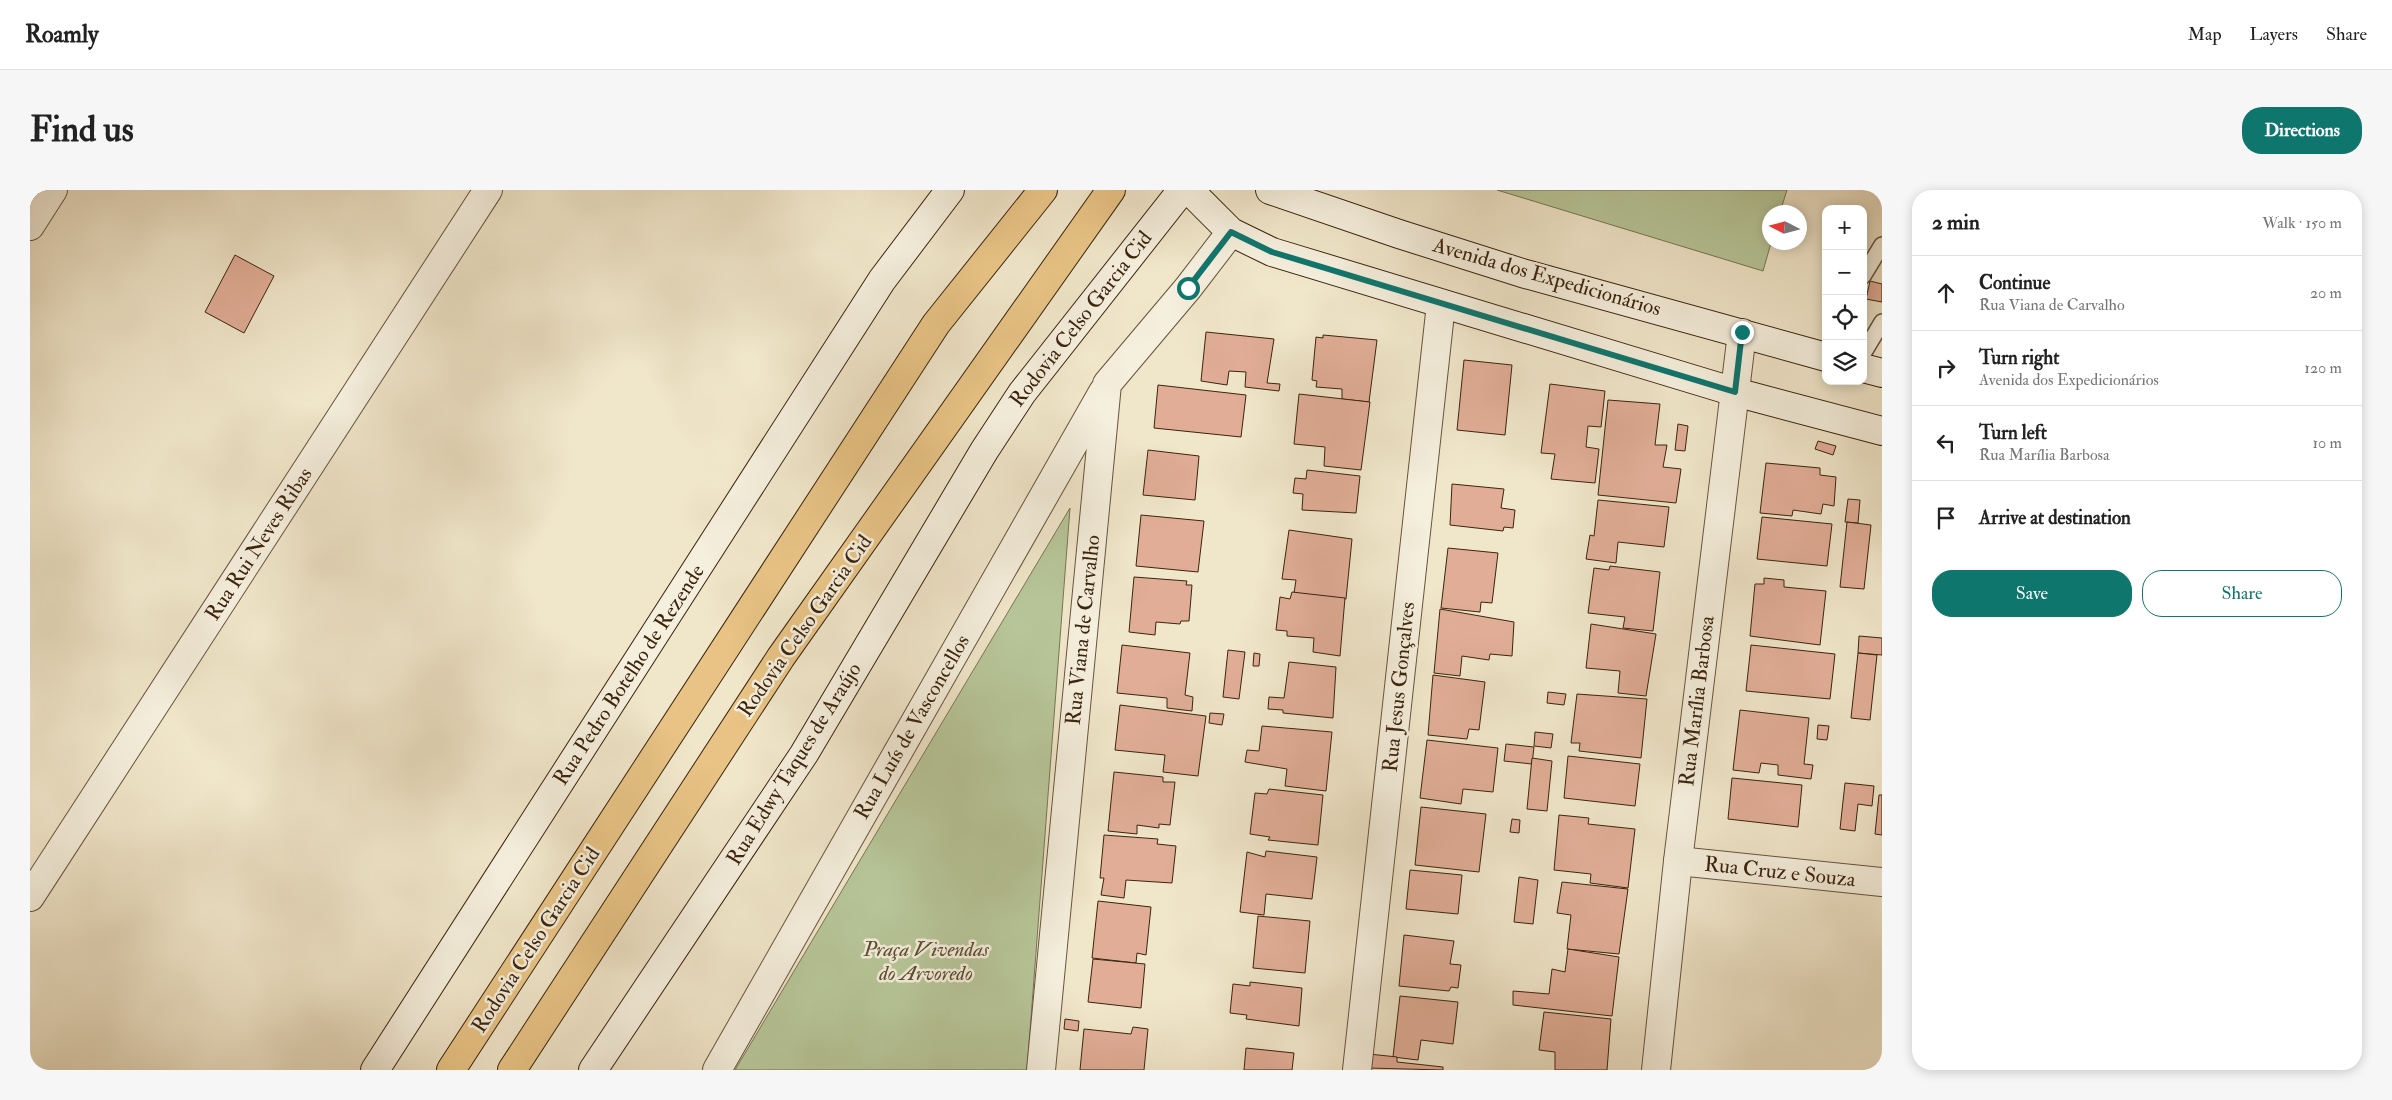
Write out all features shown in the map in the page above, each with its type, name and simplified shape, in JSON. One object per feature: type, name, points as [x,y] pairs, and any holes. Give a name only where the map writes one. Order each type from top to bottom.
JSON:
[{"type":"highway","name":"Rodovia Celso Garcia Cid","points":[[451,1070],[936,324],[1043,190]]},
{"type":"highway","name":"Rodovia Celso Garcia Cid","points":[[512,1070],[781,657],[1111,190]]},
{"type":"street","points":[[30,226],[53,190]]},
{"type":"street","name":"Rua Rui Neves Ribas","points":[[30,897],[488,190]]},
{"type":"street","name":"Rua Pedro Botelho de Rezende","points":[[375,1070],[882,280],[950,190]]},
{"type":"street","name":"Rodovia Celso Garcia Cid","points":[[984,451],[1022,393],[1182,190]]},
{"type":"street","points":[[1189,190],[1231,232],[1272,252],[1735,392],[1882,431]]},
{"type":"street","name":"Avenida dos Expedicionários","points":[[1271,190],[1522,273],[1822,352]]},
{"type":"street","points":[[1107,384],[1188,288],[1231,232]]},
{"type":"street","name":"Rua Jesus Gonçalves","points":[[1357,1070],[1441,304]]},
{"type":"street","name":"Rua Marília Barbosa","points":[[1656,1070],[1678,861],[1742,332]]},
{"type":"street","points":[[1867,369],[1882,373]]},
{"type":"street","name":"Rua Luís de Vasconcellos","points":[[717,1070],[1107,384]]},
{"type":"street","name":"Rua Viana de Carvalho","points":[[1041,1070],[1107,384]]},
{"type":"street","name":"Rua Edwy Taques de Araújo","points":[[593,1070],[804,754],[984,451]]},
{"type":"street","name":"Rua Cruz e Souza","points":[[1678,861],[1882,882]]},
{"type":"lane","points":[[1867,269],[1882,245]]},
{"type":"lane","points":[[1867,347],[1882,322]]},
{"type":"green space","points":[[1497,190],[1787,190],[1782,205],[1762,205],[1762,250],[1769,250],[1763,271]]},
{"type":"green space","name":"Praça Vivendas do Arvoredo","points":[[1070,508],[1027,1070],[735,1070]]},
{"type":"building","points":[[235,255],[274,276],[244,333],[205,312]]},
{"type":"building","points":[[1870,281],[1882,284],[1882,302],[1867,299]]},
{"type":"building","points":[[1206,332],[1274,339],[1267,383],[1280,384],[1279,391],[1245,387],[1246,372],[1229,371],[1227,385],[1201,381]]},
{"type":"building","points":[[1323,335],[1377,340],[1369,402],[1342,399],[1342,389],[1316,387],[1317,381],[1312,380],[1316,337],[1323,338]]},
{"type":"building","points":[[1464,360],[1512,365],[1505,435],[1457,430]]},
{"type":"building","points":[[1550,384],[1605,391],[1601,427],[1588,426],[1586,447],[1599,449],[1595,483],[1551,479],[1555,454],[1541,453]]},
{"type":"building","points":[[1158,385],[1246,395],[1241,437],[1154,428]]},
{"type":"building","points":[[1299,394],[1370,402],[1361,470],[1324,466],[1325,447],[1294,444]]},
{"type":"building","points":[[1608,400],[1660,404],[1655,445],[1667,445],[1663,467],[1681,469],[1676,503],[1598,495]]},
{"type":"building","points":[[1678,424],[1688,426],[1685,451],[1675,450]]},
{"type":"building","points":[[1818,441],[1836,446],[1833,455],[1815,449]]},
{"type":"building","points":[[1148,450],[1199,456],[1195,500],[1143,495]]},
{"type":"building","points":[[1766,463],[1820,468],[1820,475],[1836,477],[1834,506],[1823,504],[1821,514],[1793,510],[1792,516],[1760,513]]},
{"type":"building","points":[[1307,470],[1360,476],[1356,513],[1302,510],[1303,494],[1293,493],[1295,478],[1306,479]]},
{"type":"building","points":[[1452,484],[1504,489],[1501,508],[1515,510],[1513,528],[1504,527],[1503,531],[1450,525]]},
{"type":"building","points":[[1848,499],[1860,500],[1858,523],[1845,522]]},
{"type":"building","points":[[1598,500],[1669,507],[1664,547],[1618,542],[1616,563],[1586,559],[1590,535],[1594,536]]},
{"type":"building","points":[[1141,515],[1204,521],[1198,572],[1136,566]]},
{"type":"building","points":[[1762,517],[1832,524],[1827,566],[1757,559]]},
{"type":"building","points":[[1847,522],[1871,525],[1864,589],[1840,587]]},
{"type":"building","points":[[1289,530],[1352,539],[1346,599],[1294,593],[1296,580],[1282,579]]},
{"type":"building","points":[[1448,548],[1498,553],[1492,603],[1481,602],[1480,612],[1441,608]]},
{"type":"building","points":[[1610,566],[1660,572],[1653,631],[1623,628],[1625,617],[1588,613],[1594,568],[1609,570]]},
{"type":"building","points":[[1134,577],[1187,581],[1186,585],[1192,585],[1189,621],[1181,621],[1180,624],[1156,622],[1155,635],[1129,632]]},
{"type":"building","points":[[1764,578],[1784,580],[1784,587],[1826,591],[1820,645],[1750,636],[1755,584],[1764,584]]},
{"type":"building","points":[[1292,592],[1345,598],[1340,656],[1313,652],[1314,638],[1287,636],[1287,631],[1276,630],[1280,597],[1290,599]]},
{"type":"building","points":[[1440,609],[1514,622],[1512,656],[1490,654],[1489,660],[1462,656],[1460,676],[1434,673]]},
{"type":"building","points":[[1591,624],[1656,634],[1646,696],[1618,693],[1620,671],[1586,668]]},
{"type":"building","points":[[1859,636],[1882,638],[1882,655],[1858,653]]},
{"type":"building","points":[[1122,645],[1190,653],[1185,695],[1193,697],[1192,711],[1167,708],[1167,698],[1117,693]]},
{"type":"building","points":[[1751,645],[1835,654],[1830,699],[1746,691]]},
{"type":"building","points":[[1228,650],[1245,652],[1239,699],[1223,697]]},
{"type":"building","points":[[1254,653],[1260,654],[1259,666],[1253,666]]},
{"type":"building","points":[[1858,653],[1877,655],[1870,720],[1851,718]]},
{"type":"building","points":[[1289,662],[1336,667],[1333,718],[1283,713],[1283,710],[1268,709],[1269,697],[1284,698]]},
{"type":"building","points":[[1433,675],[1485,682],[1479,730],[1469,729],[1467,739],[1428,735]]},
{"type":"building","points":[[1548,692],[1566,694],[1564,705],[1547,703]]},
{"type":"building","points":[[1577,694],[1647,699],[1641,758],[1579,751],[1580,743],[1571,743]]},
{"type":"building","points":[[1120,705],[1206,716],[1198,776],[1163,772],[1165,755],[1115,750]]},
{"type":"building","points":[[1740,710],[1809,718],[1804,764],[1813,765],[1811,779],[1778,775],[1778,765],[1761,763],[1759,773],[1733,770]]},
{"type":"building","points":[[1210,713],[1224,714],[1222,725],[1209,723]]},
{"type":"building","points":[[1818,725],[1829,726],[1827,740],[1817,739]]},
{"type":"building","points":[[1262,726],[1332,732],[1326,791],[1285,786],[1287,769],[1245,762],[1247,750],[1259,751]]},
{"type":"building","points":[[1535,732],[1553,734],[1551,748],[1534,746]]},
{"type":"building","points":[[1427,740],[1498,748],[1493,792],[1463,789],[1461,804],[1420,798]]},
{"type":"building","points":[[1506,744],[1534,747],[1532,764],[1504,761]]},
{"type":"building","points":[[1568,756],[1640,764],[1635,806],[1564,798]]},
{"type":"building","points":[[1532,758],[1552,761],[1547,811],[1527,809]]},
{"type":"building","points":[[1114,772],[1163,777],[1163,782],[1175,782],[1170,825],[1159,824],[1159,828],[1137,825],[1137,834],[1108,831]]},
{"type":"building","points":[[1732,778],[1802,785],[1798,827],[1728,819]]},
{"type":"building","points":[[1845,783],[1874,786],[1872,806],[1858,804],[1855,831],[1840,829]]},
{"type":"building","points":[[1269,789],[1323,795],[1318,845],[1268,840],[1270,837],[1250,834],[1255,793],[1267,794]]},
{"type":"building","points":[[1879,795],[1882,795],[1882,835],[1875,834]]},
{"type":"building","points":[[1421,807],[1486,814],[1479,872],[1415,865]]},
{"type":"building","points":[[1559,815],[1589,818],[1588,824],[1635,829],[1628,888],[1590,883],[1591,874],[1554,870]]},
{"type":"building","points":[[1512,819],[1520,820],[1519,833],[1510,832]]},
{"type":"building","points":[[1104,835],[1158,839],[1157,844],[1176,846],[1172,883],[1126,880],[1124,898],[1101,895],[1104,878],[1100,878]]},
{"type":"building","points":[[1266,851],[1317,857],[1312,899],[1266,894],[1264,915],[1240,912],[1247,852],[1265,857]]},
{"type":"building","points":[[1410,870],[1462,875],[1458,914],[1406,909]]},
{"type":"building","points":[[1519,877],[1538,880],[1533,924],[1514,922]]},
{"type":"building","points":[[1562,882],[1628,889],[1619,954],[1567,949],[1571,915],[1557,913]]},
{"type":"building","points":[[1098,901],[1151,907],[1146,955],[1137,953],[1136,963],[1092,958]]},
{"type":"building","points":[[1258,916],[1310,921],[1305,973],[1253,968]]},
{"type":"building","points":[[1404,935],[1454,941],[1450,964],[1461,965],[1458,988],[1451,987],[1449,991],[1399,986]]},
{"type":"building","points":[[1568,949],[1619,957],[1612,1016],[1513,1005],[1513,991],[1549,994],[1552,969],[1565,972]]},
{"type":"building","points":[[1093,959],[1145,964],[1141,1008],[1088,1002]]},
{"type":"building","points":[[1250,982],[1302,988],[1299,1026],[1246,1019],[1247,1015],[1230,1013],[1233,984],[1250,986]]},
{"type":"building","points":[[1400,996],[1458,1002],[1453,1044],[1421,1040],[1418,1060],[1393,1057]]},
{"type":"building","points":[[1544,1012],[1611,1019],[1607,1070],[1555,1070],[1555,1052],[1539,1050]]},
{"type":"building","points":[[1065,1019],[1079,1021],[1078,1031],[1064,1029]]},
{"type":"building","points":[[1133,1027],[1148,1029],[1144,1070],[1080,1070],[1084,1029],[1131,1034]]},
{"type":"building","points":[[1246,1048],[1294,1053],[1292,1070],[1244,1070]]},
{"type":"building","points":[[1369,1054],[1397,1057],[1397,1062],[1443,1067],[1443,1070],[1368,1068]]},
{"type":"route","points":[[1188,288],[1231,232],[1272,252],[1735,392],[1742,332]]}]
